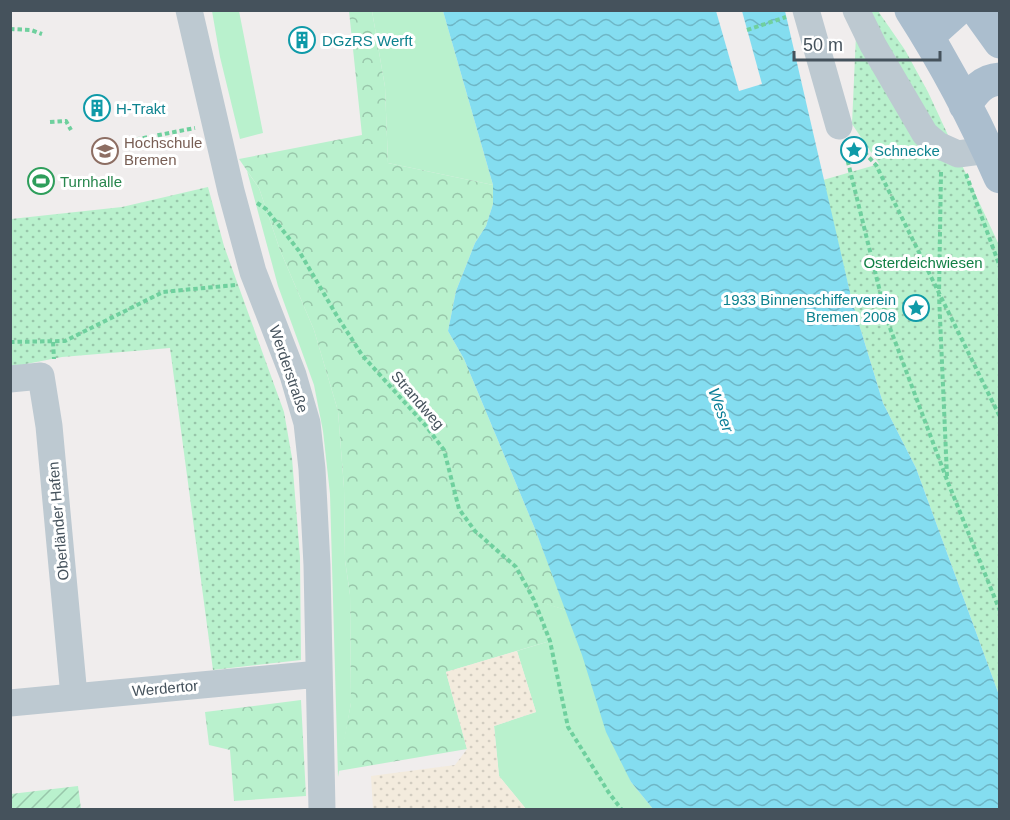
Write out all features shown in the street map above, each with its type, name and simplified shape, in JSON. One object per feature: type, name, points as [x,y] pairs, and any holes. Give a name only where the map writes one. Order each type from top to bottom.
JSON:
[{"type":"main road","points":[[957,10],[920,23],[965,105],[974,158]]},
{"type":"main road","points":[[977,10],[999,42]]},
{"type":"main road","points":[[965,105],[980,86],[988,80],[999,79]]},
{"type":"street","name":"Werderstraße","points":[[189,10],[231,191],[258,285],[293,375],[307,423],[314,501],[322,810]]},
{"type":"street","points":[[856,10],[873,45],[925,134],[938,145],[974,158]]},
{"type":"street","points":[[798,13],[839,126]]},
{"type":"street","name":"Oberländer Hafen","points":[[10,380],[41,376],[49,426],[74,696]]},
{"type":"street","name":"Werdertor","points":[[10,703],[319,674]]},
{"type":"path","points":[[747,30],[798,13]]},
{"type":"path","points":[[10,29],[31,30],[42,34]]},
{"type":"path","points":[[51,122],[66,121],[71,130]]},
{"type":"path","points":[[128,141],[215,124]]},
{"type":"path","points":[[839,126],[876,165],[999,417]]},
{"type":"path","points":[[947,480],[939,295],[942,159],[974,158],[999,265]]},
{"type":"path","points":[[850,172],[887,320],[947,480],[997,599],[999,610]]},
{"type":"path","name":"Strandweg","points":[[231,191],[249,196],[266,209],[299,251],[362,355],[426,426],[444,450],[459,509],[474,531],[516,567],[534,600],[550,641],[568,727],[622,810]]},
{"type":"path","points":[[10,342],[65,341],[163,292],[230,285],[258,285]]},
{"type":"green space","points":[[212,11],[239,11],[263,133],[240,139],[220,57]]},
{"type":"green space","points":[[349,11],[372,11],[385,87],[388,163],[493,185],[493,204],[486,226],[475,243],[456,291],[448,331],[464,359],[566,610],[535,601],[550,641],[446,672],[467,749],[338,771],[351,703],[350,595],[345,560],[344,488],[338,411],[314,330],[280,250],[259,188],[239,159],[362,135]]},
{"type":"green space","points":[[372,11],[443,11],[493,185],[388,163],[385,87]]},
{"type":"green space","name":"Osterdeichwiesen","points":[[861,11],[878,11],[905,50],[928,92],[999,245],[999,695],[916,468],[883,403],[852,301],[823,180],[879,164],[852,124],[856,35]]},
{"type":"green space","points":[[247,171],[259,188],[280,250],[314,330],[338,411],[344,488],[345,560],[350,595],[351,703],[338,777],[330,494],[323,431],[314,385],[278,286]]},
{"type":"green space","points":[[208,187],[224,246],[284,412],[292,458],[300,557],[301,660],[213,670],[170,348],[62,357],[11,367],[11,219],[122,207]]},
{"type":"green space","points":[[534,600],[566,610],[631,782],[653,809],[526,809],[499,776],[494,726],[536,712],[517,651],[550,641]]},
{"type":"green space","points":[[301,700],[306,796],[234,801],[230,750],[209,745],[205,712]]},
{"type":"green space","points":[[78,786],[81,809],[11,809],[11,794]]},
{"type":"sand","points":[[517,651],[536,712],[494,726],[499,776],[526,809],[373,809],[371,776],[455,765],[467,749],[446,672]]},
{"type":"water","name":"Weser","points":[[443,11],[785,11],[852,301],[883,403],[916,468],[999,695],[999,809],[653,809],[631,782],[606,732],[582,655],[535,529],[464,359],[448,331],[456,291],[475,243],[486,226],[493,204],[493,185]]},
{"type":"pier","points":[[716,11],[742,11],[762,84],[739,91]]},
{"type":"place","name":"DGzRS Werft","points":[[302,40]]},
{"type":"place","name":"H-Trakt","points":[[97,108]]},
{"type":"place","name":"Schnecke","points":[[854,150]]},
{"type":"place","name":"Hochschule Bremen","points":[[105,151]]},
{"type":"place","name":"Turnhalle","points":[[41,181]]},
{"type":"place","name":"1933 Binnenschifferverein Bremen 2008","points":[[916,308]]}]
